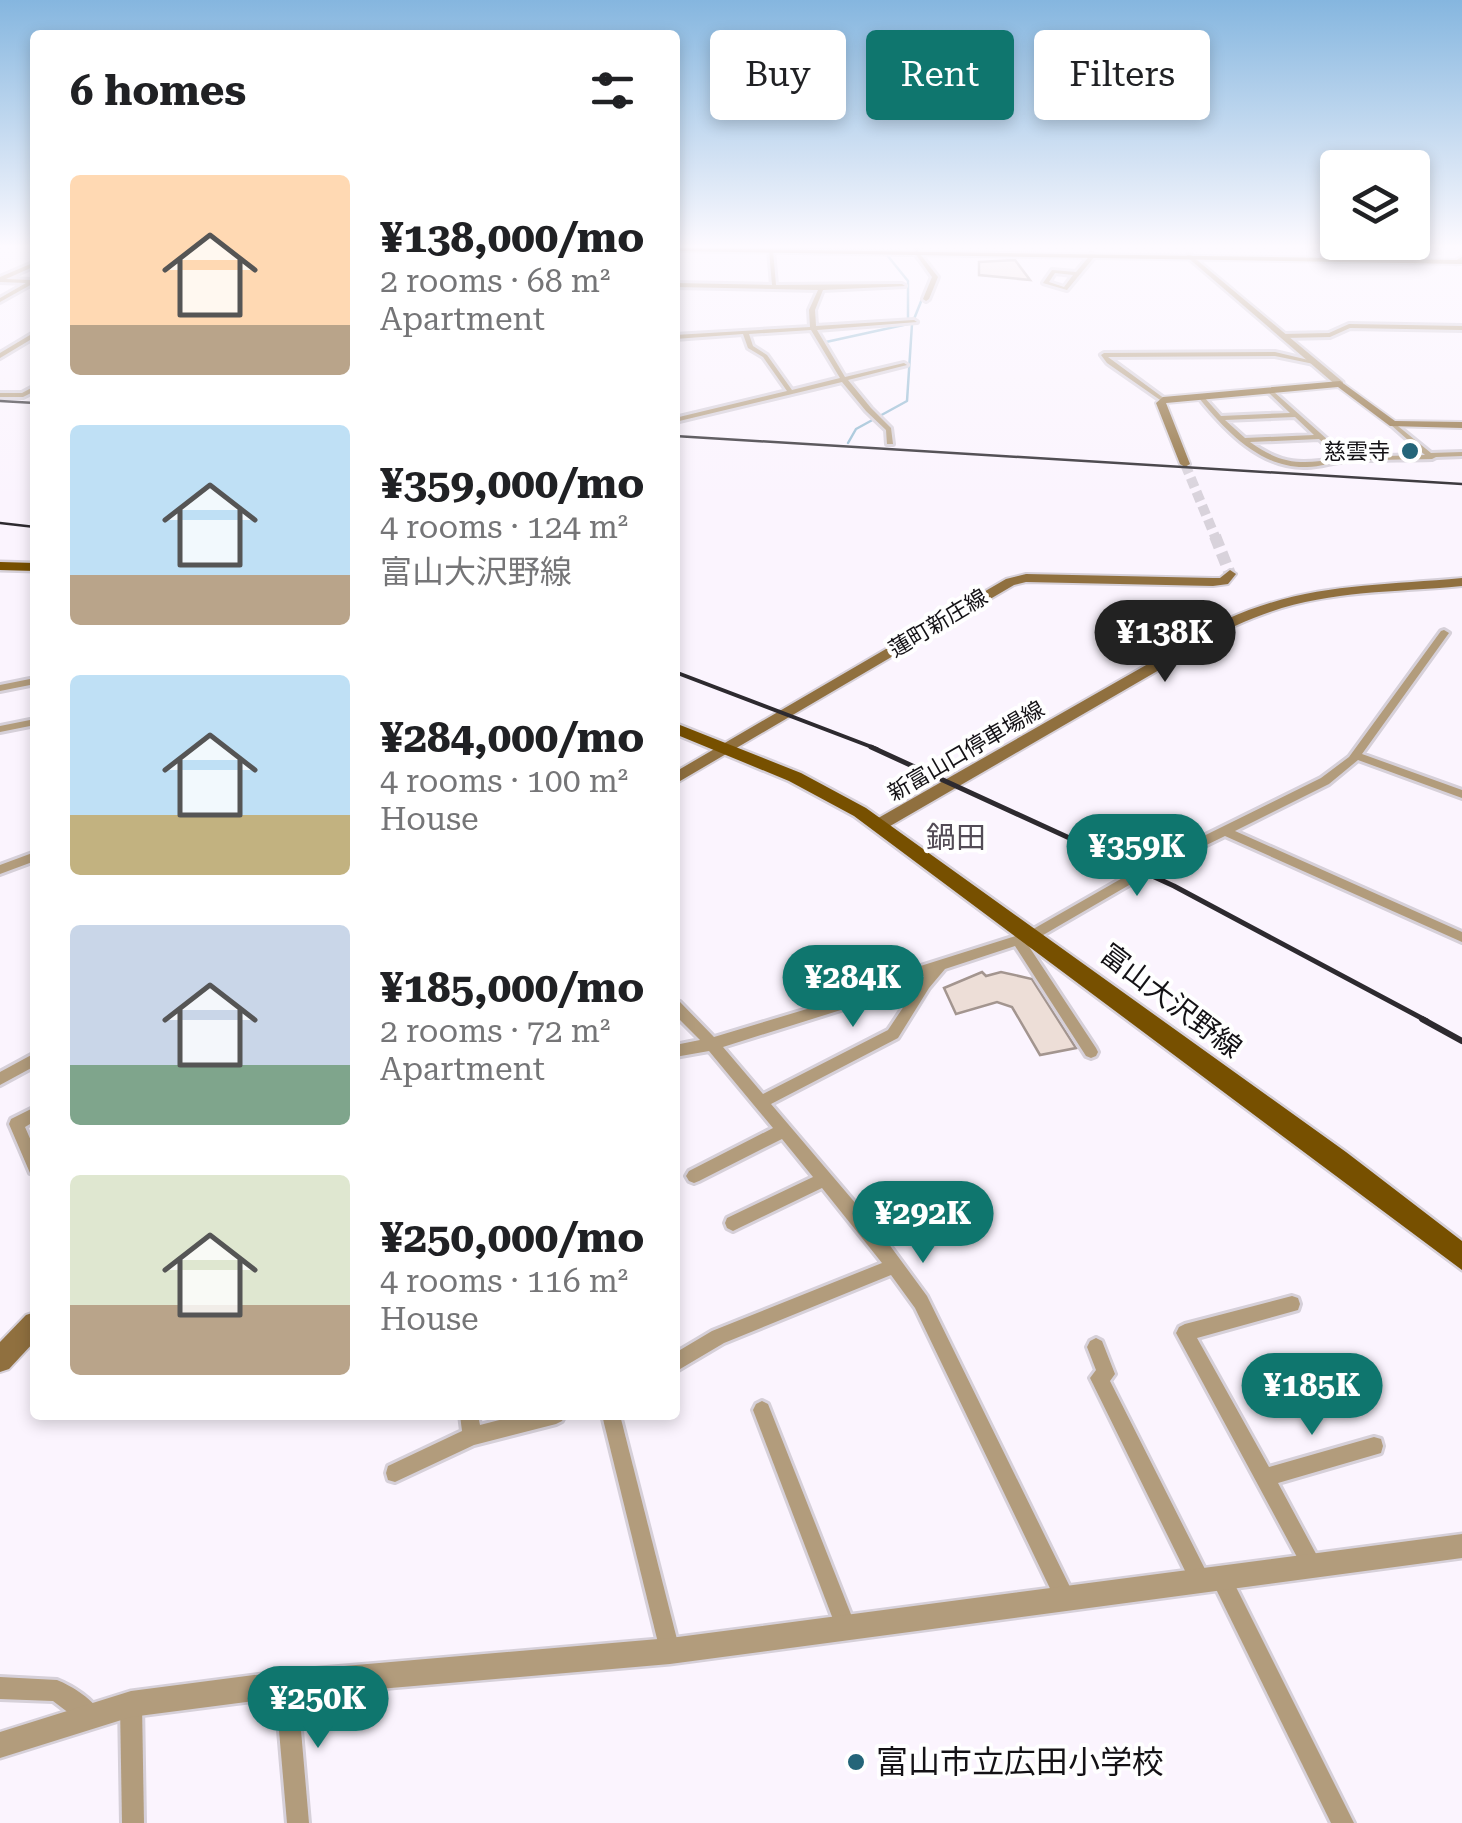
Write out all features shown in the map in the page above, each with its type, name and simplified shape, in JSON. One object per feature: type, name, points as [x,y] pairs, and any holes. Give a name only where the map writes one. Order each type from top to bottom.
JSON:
[{"type":"main road","points":[[1185,464],[1166,419],[1163,400],[1340,384],[1393,424],[1462,425]]},
{"type":"main road","points":[[0,566],[30,567]]},
{"type":"main road","name":"蓮町新庄線","points":[[680,776],[1010,582],[1045,578],[1213,582],[1224,581],[1230,574]]},
{"type":"main road","name":"新富山口停車場線","points":[[878,824],[1277,600],[1339,588],[1462,582]]},
{"type":"main road","name":"富山大沢野線","points":[[680,730],[794,777],[878,824],[1026,938],[1416,1218],[1462,1257]]},
{"type":"main road","points":[[0,1360],[30,1329]]},
{"type":"street","points":[[680,337],[745,333]]},
{"type":"street","points":[[746,333],[750,347],[765,356],[790,391]]},
{"type":"street","points":[[816,333],[844,379],[876,420],[889,429],[890,442]]},
{"type":"street","points":[[1281,333],[1340,384]]},
{"type":"street","points":[[1284,336],[1334,333]]},
{"type":"street","points":[[0,356],[30,337]]},
{"type":"street","points":[[1163,400],[1108,362],[1104,355],[1275,354],[1314,362]]},
{"type":"street","points":[[680,419],[904,364]]},
{"type":"street","points":[[0,395],[22,395],[30,391]]},
{"type":"street","points":[[1271,392],[1344,459]]},
{"type":"street","points":[[1202,398],[1244,440],[1294,465],[1344,459],[1418,460],[1430,455],[1462,454]]},
{"type":"street","points":[[1219,418],[1296,415]]},
{"type":"street","points":[[1393,424],[1430,455]]},
{"type":"street","points":[[1244,440],[1321,437]]},
{"type":"street","points":[[680,1050],[712,1044],[874,994],[945,964],[1026,938],[1151,866],[1325,780],[1356,755],[1444,633]]},
{"type":"street","points":[[0,688],[30,682]]},
{"type":"street","points":[[0,729],[30,723]]},
{"type":"street","points":[[1356,755],[1462,794]]},
{"type":"street","points":[[1225,830],[1462,937]]},
{"type":"street","points":[[0,870],[30,858]]},
{"type":"street","points":[[1026,938],[1090,1052]]},
{"type":"street","points":[[761,1102],[893,1034],[924,984],[945,964]]},
{"type":"street","points":[[680,1011],[761,1102],[921,1302],[1065,1598]]},
{"type":"street","points":[[0,1079],[30,1062]]},
{"type":"street","points":[[30,1117],[16,1124],[30,1156]]},
{"type":"street","points":[[694,1176],[784,1130]]},
{"type":"street","points":[[733,1223],[824,1179]]},
{"type":"street","points":[[680,1360],[718,1337],[894,1266]]},
{"type":"street","points":[[1292,1304],[1185,1333],[1312,1564]]},
{"type":"street","points":[[1096,1347],[1106,1374],[1098,1378],[1343,1823]]},
{"type":"street","points":[[762,1410],[846,1627]]},
{"type":"street","points":[[470,1420],[472,1436]]},
{"type":"street","points":[[396,1473],[472,1436],[536,1420]]},
{"type":"street","points":[[612,1420],[670,1651]]},
{"type":"street","points":[[1264,1478],[1374,1446]]},
{"type":"street","points":[[0,1745],[131,1704],[286,1684],[670,1651],[1462,1546]]},
{"type":"street","points":[[286,1684],[298,1823]]},
{"type":"street","points":[[0,1688],[57,1691],[90,1715]]},
{"type":"street","points":[[131,1704],[132,1823]]},
{"type":"building","points":[[982,972],[986,976],[1001,972],[1032,979],[1076,1048],[1040,1055],[1012,1007],[997,1002],[956,1014],[944,988]]},
{"type":"waterway","points":[[826,342],[867,333]]},
{"type":"waterway","points":[[848,443],[856,429],[907,401],[911,333]]},
{"type":"tunnel","points":[[1185,464],[1216,539]]},
{"type":"tunnel","points":[[1215,536],[1230,574]]},
{"type":"railway","points":[[0,401],[30,403]]},
{"type":"railway","points":[[680,436],[1462,484]]},
{"type":"railway","points":[[0,523],[30,526]]},
{"type":"railway","points":[[680,674],[877,749]]},
{"type":"railway","points":[[871,747],[1174,886],[1427,1021]]},
{"type":"railway","points":[[1422,1019],[1462,1041]]},
{"type":"place","name":"慈雲寺","points":[[1410,451]]},
{"type":"place","name":"富山市立広田小学校","points":[[856,1762]]},
{"type":"district","name":"鍋田","points":[[956,837]]}]
